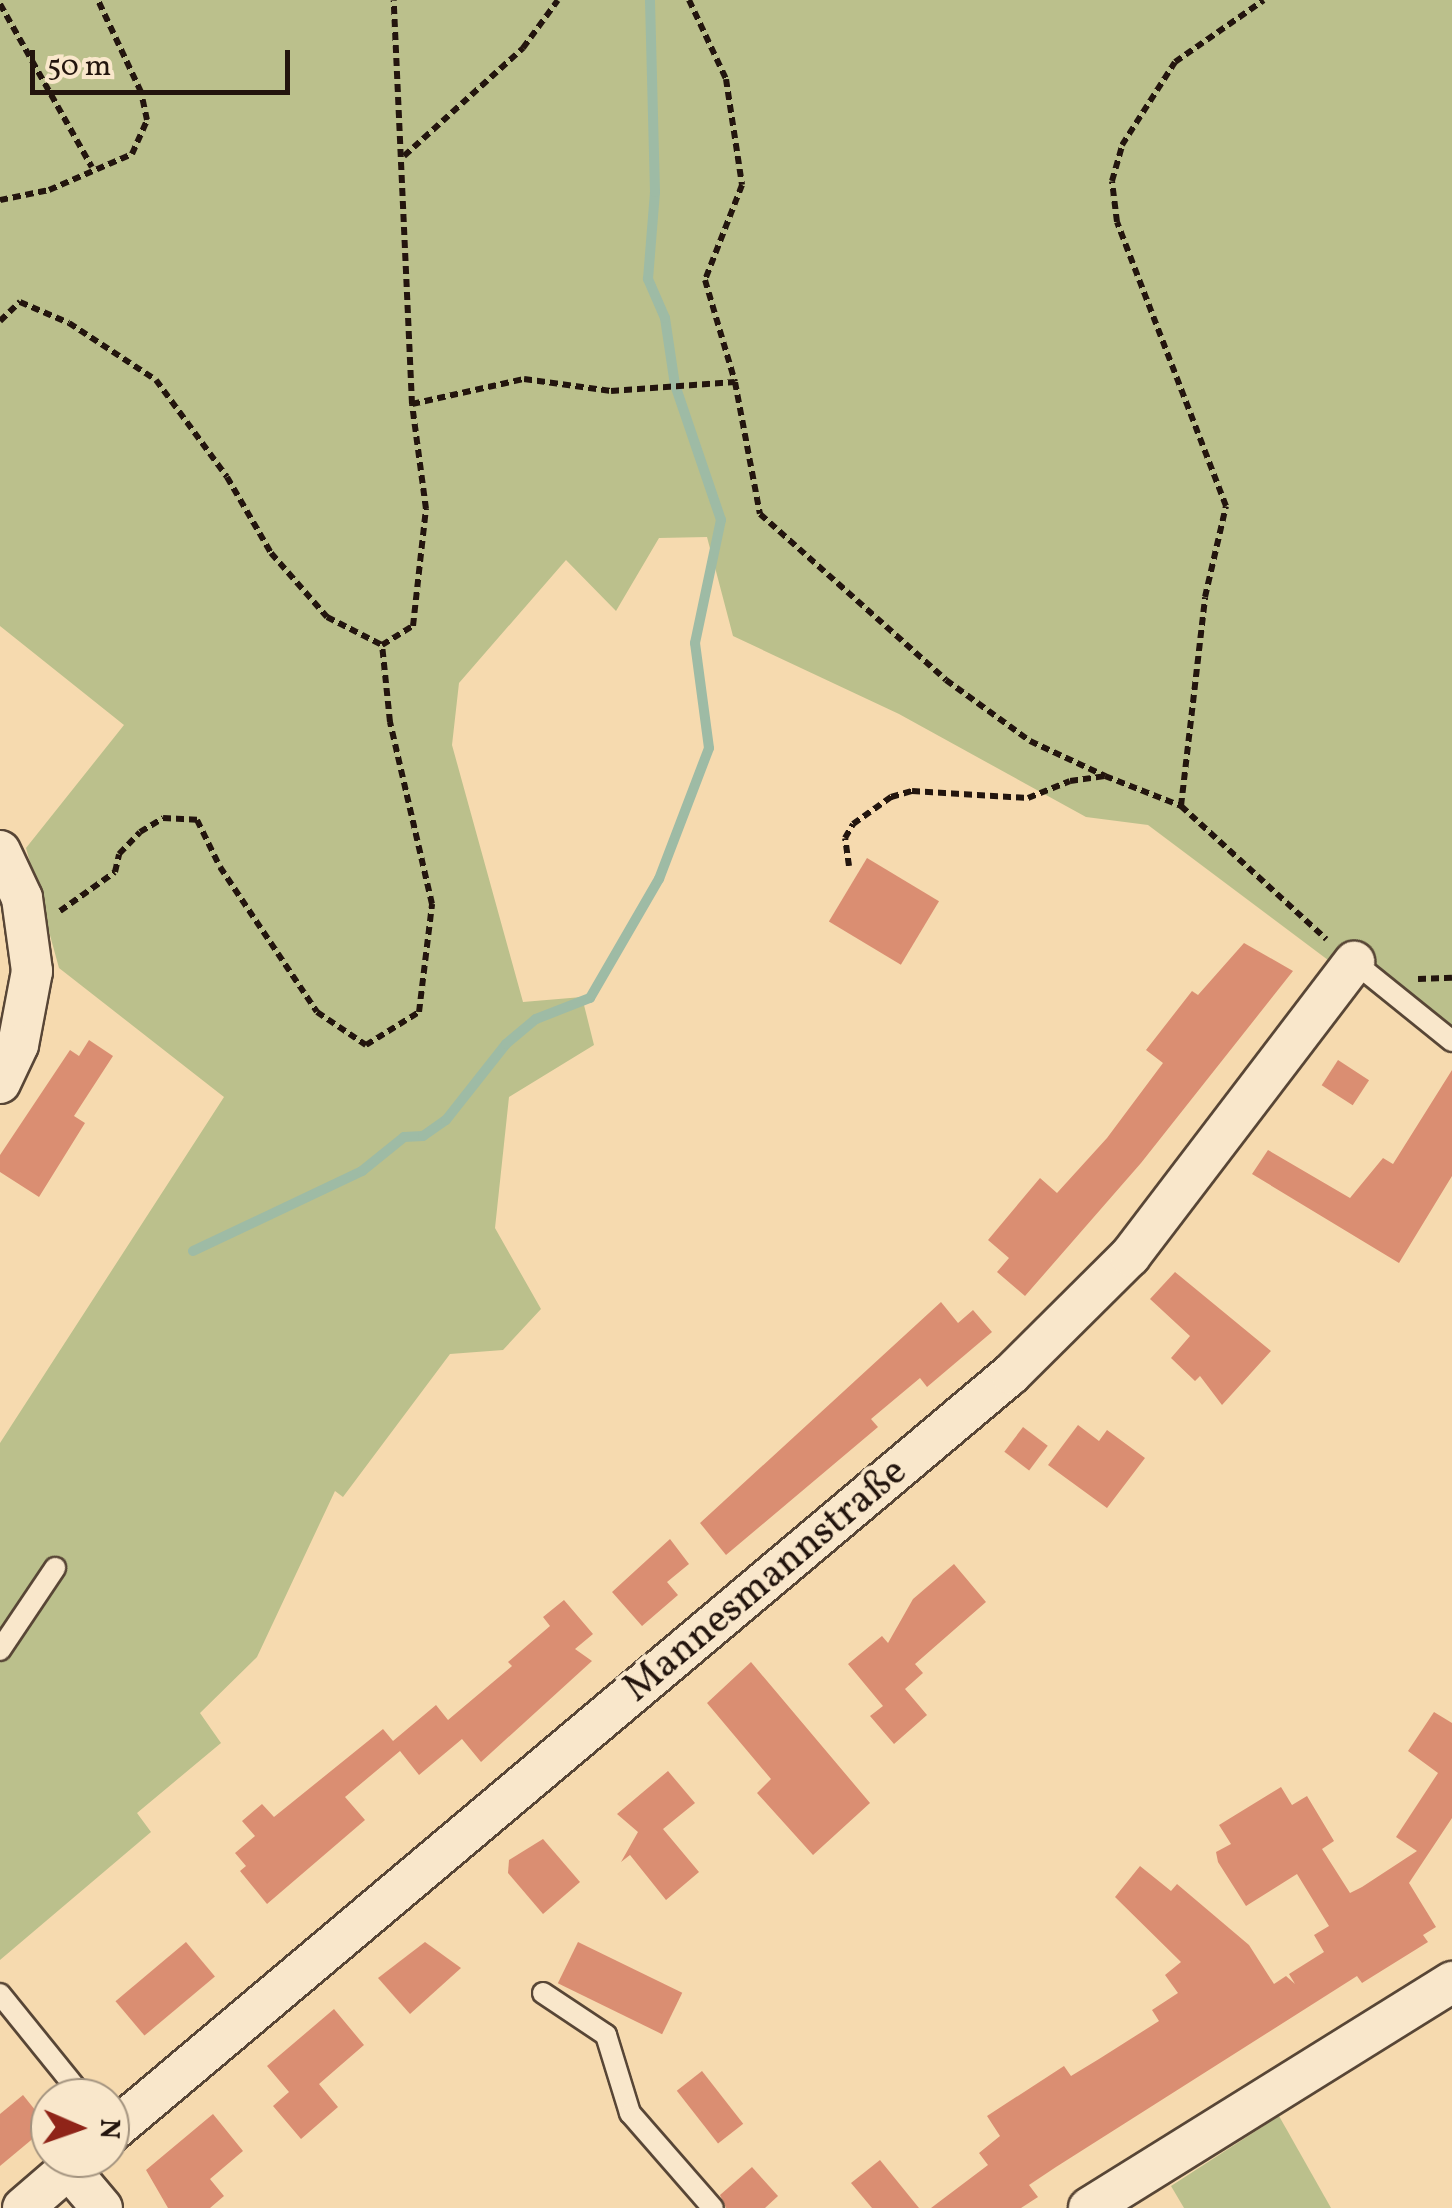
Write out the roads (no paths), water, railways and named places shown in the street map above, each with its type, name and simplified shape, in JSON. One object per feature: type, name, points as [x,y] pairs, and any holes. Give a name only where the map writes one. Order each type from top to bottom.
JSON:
[{"type":"street","points":[[0,851],[30,932],[27,1008],[0,1082]]},
{"type":"street","name":"Mannesmannstraße","points":[[130,2116],[1010,1374],[1130,1256],[1354,962]]},
{"type":"street","points":[[1090,2208],[1452,1982]]},
{"type":"street","points":[[23,2208],[58,2178]]},
{"type":"street","points":[[85,2178],[102,2208]]},
{"type":"lane","points":[[1354,962],[1452,1041]]},
{"type":"lane","points":[[0,1650],[55,1568]]},
{"type":"lane","points":[[543,1993],[606,2035],[630,2112],[713,2208]]},
{"type":"lane","points":[[0,1994],[68,2078]]},
{"type":"waterway","points":[[193,1251],[362,1171],[404,1137],[423,1136],[446,1120],[506,1044],[536,1019],[590,998],[659,879],[709,748],[695,643],[721,520],[675,385],[665,318],[648,279],[655,192],[650,0]]}]
